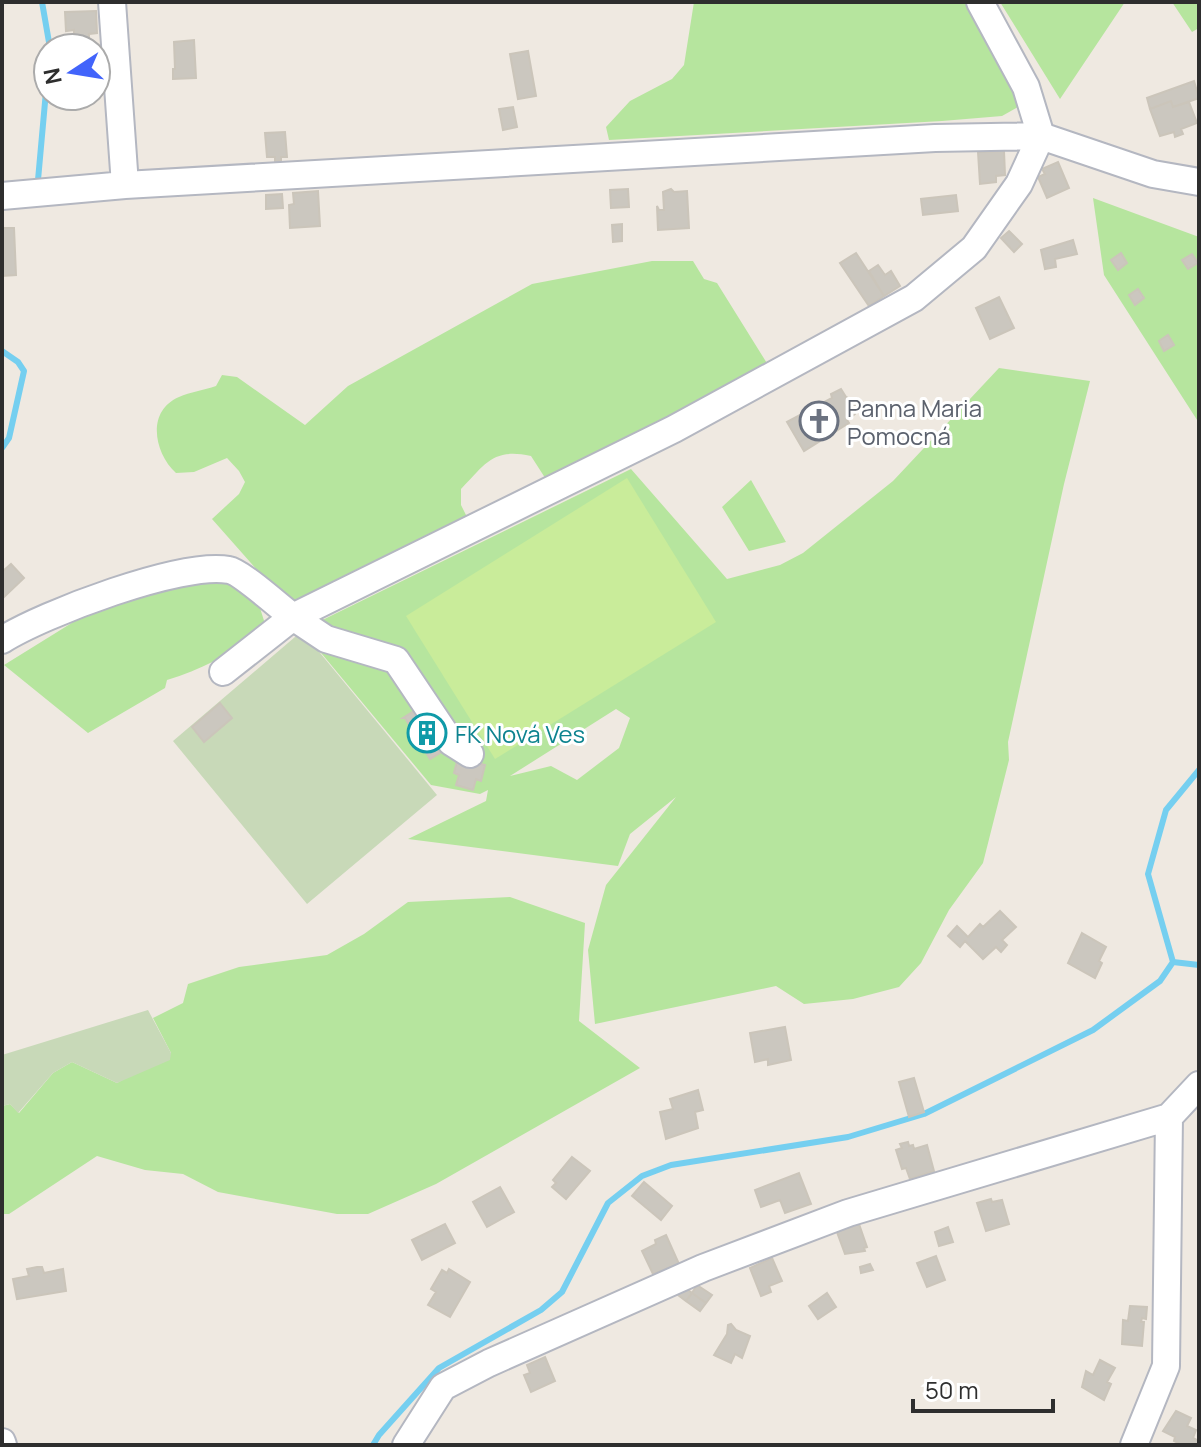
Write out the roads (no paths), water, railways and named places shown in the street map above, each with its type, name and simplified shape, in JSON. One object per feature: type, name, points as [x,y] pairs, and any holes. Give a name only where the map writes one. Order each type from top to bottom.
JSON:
[{"type":"street","points":[[112,2],[125,185]]},
{"type":"street","points":[[223,672],[293,617],[674,429],[914,298],[974,248],[1019,184],[1041,136],[1026,87],[980,2]]},
{"type":"street","points":[[23,195],[125,185],[935,138],[1041,136],[1153,174],[1199,182]]},
{"type":"street","points":[[2,640],[95,598],[146,582],[206,569],[232,570],[326,639],[396,660],[451,742],[470,754]]},
{"type":"street","points":[[406,1445],[443,1387],[489,1363],[703,1268],[848,1213],[1169,1117],[1199,1085]]},
{"type":"street","points":[[1134,1445],[1166,1366],[1169,1117]]},
{"type":"waterway","points":[[42,2],[47,32]]},
{"type":"waterway","points":[[38,180],[44,112]]},
{"type":"waterway","points":[[2,351],[18,362],[24,371],[9,438],[2,448]]},
{"type":"waterway","points":[[373,1445],[439,1368],[541,1310],[562,1292],[608,1203],[642,1176],[671,1165],[848,1137],[924,1114],[1093,1030],[1160,981],[1173,962],[1148,874],[1166,810],[1199,770]]},
{"type":"waterway","points":[[1173,962],[1199,965]]},
{"type":"place","name":"Panna Maria Pomocná","points":[[819,421]]},
{"type":"place","name":"FK Nová Ves","points":[[427,733]]}]
